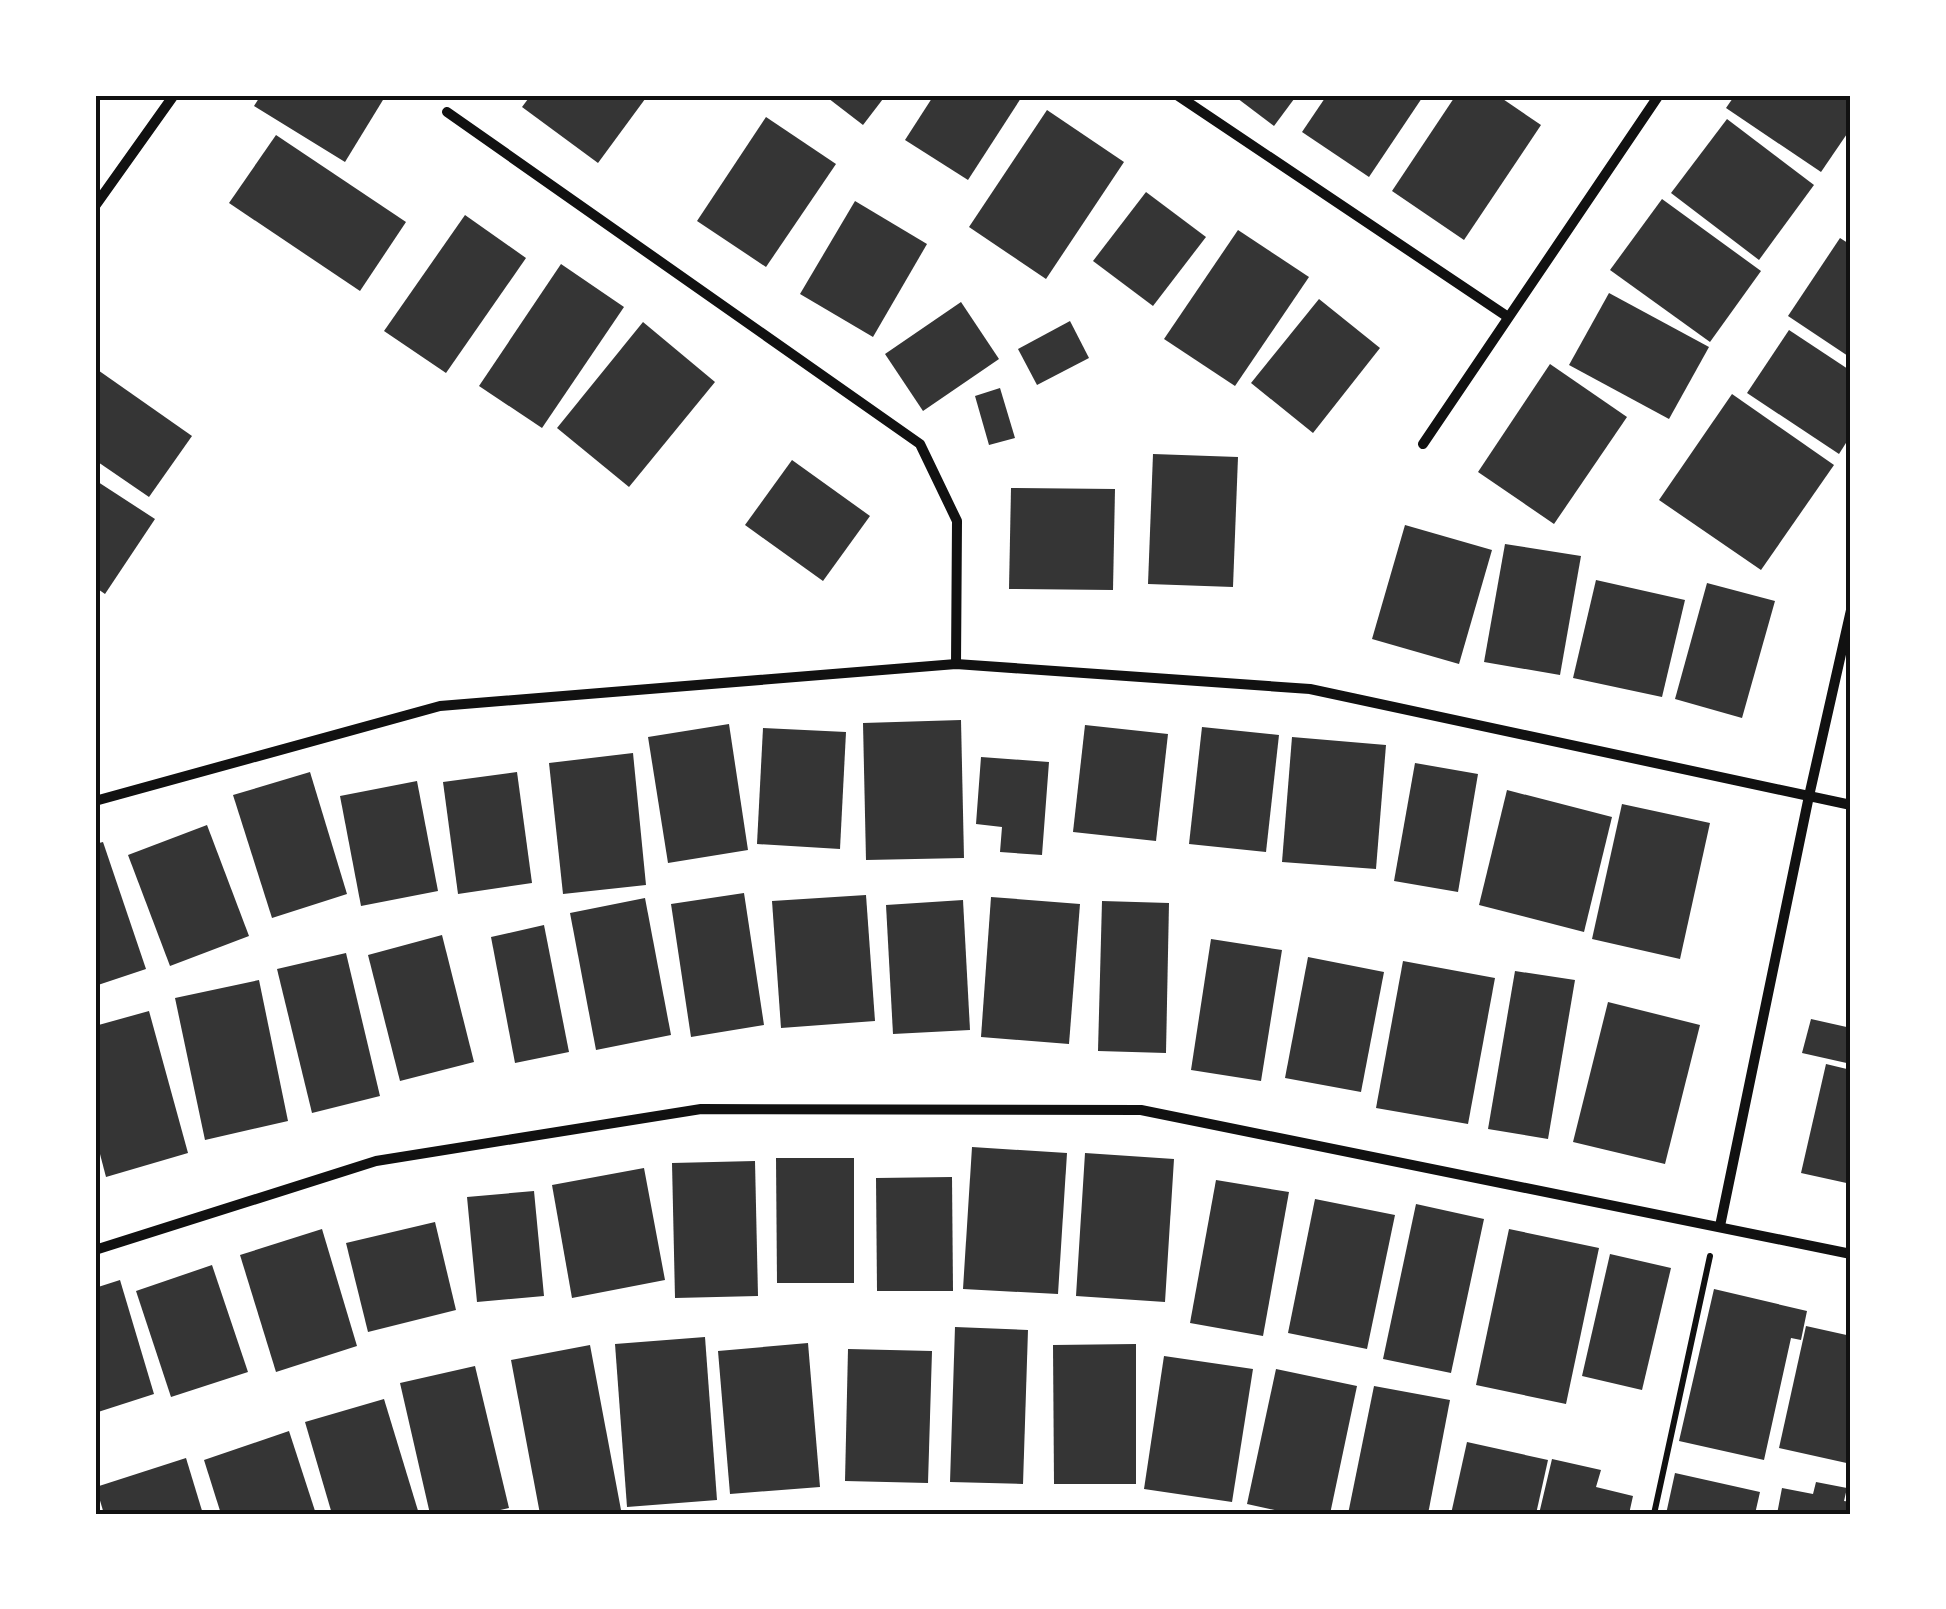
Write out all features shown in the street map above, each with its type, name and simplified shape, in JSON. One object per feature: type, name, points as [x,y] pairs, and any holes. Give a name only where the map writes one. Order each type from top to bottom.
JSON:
[{"type":"street","points":[[95,206],[174,95]]},
{"type":"street","points":[[1177,95],[1508,317]]},
{"type":"street","points":[[1423,444],[1659,95]]},
{"type":"street","points":[[446,112],[920,444],[957,521],[956,664]]},
{"type":"street","points":[[1720,1226],[1851,610]]},
{"type":"street","points":[[95,800],[440,706],[956,664],[1310,689],[1851,805]]},
{"type":"street","points":[[95,1250],[376,1161],[700,1108],[1141,1110],[1851,1254]]},
{"type":"path","points":[[1654,1514],[1720,1226]]},
{"type":"building","points":[[261,95],[386,95],[345,162],[254,106]]},
{"type":"building","points":[[531,95],[648,95],[598,163],[522,107]]},
{"type":"building","points":[[824,95],[886,95],[863,125]]},
{"type":"building","points":[[934,95],[1021,98],[968,180],[905,140]]},
{"type":"building","points":[[1233,95],[1297,95],[1274,126]]},
{"type":"building","points":[[1327,95],[1424,95],[1369,177],[1302,132]]},
{"type":"building","points":[[1456,95],[1497,95],[1541,125],[1464,240],[1392,191]]},
{"type":"building","points":[[1735,95],[1851,95],[1851,128],[1821,172],[1726,108]]},
{"type":"building","points":[[1047,110],[1124,162],[1046,279],[969,227]]},
{"type":"building","points":[[766,117],[836,164],[766,267],[697,221]]},
{"type":"building","points":[[1727,119],[1814,185],[1759,260],[1671,193]]},
{"type":"building","points":[[276,135],[406,222],[360,291],[229,203]]},
{"type":"building","points":[[1146,192],[1206,237],[1153,306],[1093,261]]},
{"type":"building","points":[[1662,199],[1761,271],[1710,342],[1610,270]]},
{"type":"building","points":[[855,201],[927,244],[873,337],[800,294]]},
{"type":"building","points":[[465,215],[526,258],[446,373],[384,331]]},
{"type":"building","points":[[1238,230],[1309,277],[1235,386],[1164,339]]},
{"type":"building","points":[[1840,238],[1851,245],[1851,358],[1788,316]]},
{"type":"building","points":[[561,264],[624,307],[542,428],[479,386]]},
{"type":"building","points":[[1609,293],[1709,347],[1669,419],[1569,365]]},
{"type":"building","points":[[1319,299],[1380,348],[1313,433],[1251,383]]},
{"type":"building","points":[[961,302],[999,359],[923,411],[885,354]]},
{"type":"building","points":[[1070,321],[1089,358],[1037,385],[1018,349]]},
{"type":"building","points":[[643,322],[715,382],[629,487],[557,428]]},
{"type":"building","points":[[1789,330],[1851,371],[1851,435],[1839,454],[1747,393]]},
{"type":"building","points":[[1550,364],[1627,417],[1554,524],[1478,472]]},
{"type":"building","points":[[95,368],[192,436],[149,497],[95,460]]},
{"type":"building","points":[[1000,388],[1015,438],[989,445],[975,396]]},
{"type":"building","points":[[1732,394],[1834,465],[1761,570],[1659,500]]},
{"type":"building","points":[[1153,454],[1238,457],[1233,587],[1148,584]]},
{"type":"building","points":[[792,460],[870,516],[823,581],[745,525]]},
{"type":"building","points":[[95,480],[155,519],[105,594],[95,587]]},
{"type":"building","points":[[1011,488],[1115,489],[1113,590],[1009,589]]},
{"type":"building","points":[[1405,525],[1492,550],[1459,664],[1372,639]]},
{"type":"building","points":[[1505,544],[1581,556],[1560,675],[1484,662]]},
{"type":"building","points":[[1596,580],[1685,600],[1662,697],[1573,678]]},
{"type":"building","points":[[1707,583],[1775,601],[1742,718],[1675,699]]},
{"type":"building","points":[[961,720],[964,858],[866,860],[863,723]]},
{"type":"building","points":[[729,724],[748,850],[668,863],[648,737]]},
{"type":"building","points":[[1085,725],[1168,734],[1156,841],[1073,832]]},
{"type":"building","points":[[1202,727],[1279,735],[1266,852],[1189,844]]},
{"type":"building","points":[[763,728],[846,732],[840,849],[757,844]]},
{"type":"building","points":[[1292,737],[1386,745],[1376,869],[1282,862]]},
{"type":"building","points":[[633,753],[646,885],[563,894],[549,763]]},
{"type":"building","points":[[981,757],[1049,762],[1042,855],[1000,852],[1002,827],[976,824]]},
{"type":"building","points":[[1415,763],[1478,774],[1458,892],[1394,881]]},
{"type":"building","points":[[310,772],[347,894],[272,918],[233,795]]},
{"type":"building","points":[[517,772],[532,883],[458,894],[443,782]]},
{"type":"building","points":[[417,781],[438,891],[361,906],[340,796]]},
{"type":"building","points":[[1507,790],[1612,817],[1584,932],[1479,905]]},
{"type":"building","points":[[1622,804],[1710,823],[1680,959],[1592,939]]},
{"type":"building","points":[[207,825],[249,936],[170,966],[128,855]]},
{"type":"building","points":[[103,842],[146,969],[95,986],[95,844]]},
{"type":"building","points":[[744,893],[764,1025],[691,1037],[671,904]]},
{"type":"building","points":[[866,895],[875,1021],[781,1028],[772,901]]},
{"type":"building","points":[[991,897],[1080,904],[1069,1044],[981,1037]]},
{"type":"building","points":[[645,898],[671,1035],[596,1050],[570,913]]},
{"type":"building","points":[[963,900],[970,1030],[893,1034],[886,905]]},
{"type":"building","points":[[1102,901],[1169,903],[1166,1053],[1098,1051]]},
{"type":"building","points":[[544,925],[569,1052],[515,1063],[491,937]]},
{"type":"building","points":[[442,935],[474,1062],[400,1081],[368,955]]},
{"type":"building","points":[[1211,939],[1282,950],[1261,1081],[1191,1070]]},
{"type":"building","points":[[346,953],[380,1096],[312,1113],[277,969]]},
{"type":"building","points":[[1308,957],[1384,972],[1361,1092],[1285,1078]]},
{"type":"building","points":[[1403,961],[1495,978],[1468,1124],[1376,1108]]},
{"type":"building","points":[[1515,971],[1575,980],[1548,1139],[1488,1129]]},
{"type":"building","points":[[259,980],[288,1121],[205,1140],[175,998]]},
{"type":"building","points":[[1608,1002],[1700,1025],[1665,1164],[1573,1142]]},
{"type":"building","points":[[149,1011],[188,1153],[106,1177],[95,1135],[95,1026]]},
{"type":"building","points":[[1811,1019],[1851,1028],[1851,1064],[1802,1053]]},
{"type":"building","points":[[1826,1064],[1851,1070],[1851,1184],[1801,1173]]},
{"type":"building","points":[[972,1147],[1067,1153],[1058,1294],[963,1289]]},
{"type":"building","points":[[1085,1153],[1174,1159],[1165,1302],[1076,1296]]},
{"type":"building","points":[[776,1158],[854,1158],[854,1283],[777,1283]]},
{"type":"building","points":[[755,1161],[758,1296],[675,1298],[672,1163]]},
{"type":"building","points":[[644,1168],[665,1280],[572,1298],[552,1185]]},
{"type":"building","points":[[952,1177],[953,1291],[877,1291],[876,1178]]},
{"type":"building","points":[[1216,1180],[1289,1192],[1263,1336],[1190,1323]]},
{"type":"building","points":[[534,1191],[544,1296],[477,1302],[467,1197]]},
{"type":"building","points":[[1315,1199],[1395,1215],[1367,1349],[1288,1333]]},
{"type":"building","points":[[1416,1204],[1484,1219],[1451,1373],[1383,1359]]},
{"type":"building","points":[[435,1222],[456,1310],[368,1332],[346,1243]]},
{"type":"building","points":[[322,1229],[357,1346],[276,1372],[240,1255]]},
{"type":"building","points":[[1509,1229],[1599,1248],[1566,1404],[1476,1385]]},
{"type":"building","points":[[1610,1254],[1671,1268],[1642,1390],[1582,1376]]},
{"type":"building","points":[[212,1265],[248,1372],[171,1397],[136,1291]]},
{"type":"building","points":[[120,1280],[154,1394],[95,1413],[95,1288]]},
{"type":"building","points":[[1714,1289],[1807,1311],[1801,1340],[1791,1338],[1764,1460],[1679,1441]]},
{"type":"building","points":[[1806,1326],[1851,1336],[1851,1464],[1779,1448]]},
{"type":"building","points":[[955,1327],[1028,1330],[1023,1484],[950,1482]]},
{"type":"building","points":[[705,1337],[717,1500],[627,1507],[615,1344]]},
{"type":"building","points":[[808,1343],[820,1487],[730,1494],[718,1351]]},
{"type":"building","points":[[1136,1344],[1136,1484],[1054,1484],[1053,1345]]},
{"type":"building","points":[[590,1345],[621,1510],[540,1514],[511,1360]]},
{"type":"building","points":[[848,1349],[932,1351],[928,1483],[845,1481]]},
{"type":"building","points":[[1164,1356],[1253,1369],[1232,1502],[1144,1489]]},
{"type":"building","points":[[475,1366],[509,1508],[483,1514],[430,1514],[400,1383]]},
{"type":"building","points":[[1276,1369],[1357,1386],[1330,1514],[1293,1514],[1247,1504]]},
{"type":"building","points":[[1374,1386],[1450,1400],[1428,1514],[1348,1514]]},
{"type":"building","points":[[384,1399],[419,1514],[332,1514],[305,1422]]},
{"type":"building","points":[[289,1431],[316,1514],[221,1514],[204,1460]]},
{"type":"building","points":[[1467,1442],[1548,1460],[1536,1514],[1451,1514]]},
{"type":"building","points":[[186,1458],[203,1514],[104,1514],[96,1487]]},
{"type":"building","points":[[1552,1459],[1601,1470],[1596,1487],[1633,1496],[1629,1514],[1539,1514]]},
{"type":"building","points":[[1675,1473],[1760,1492],[1755,1514],[1666,1514]]},
{"type":"building","points":[[1816,1482],[1847,1488],[1844,1501],[1851,1502],[1851,1514],[1777,1514],[1782,1488],[1813,1494]]}]
